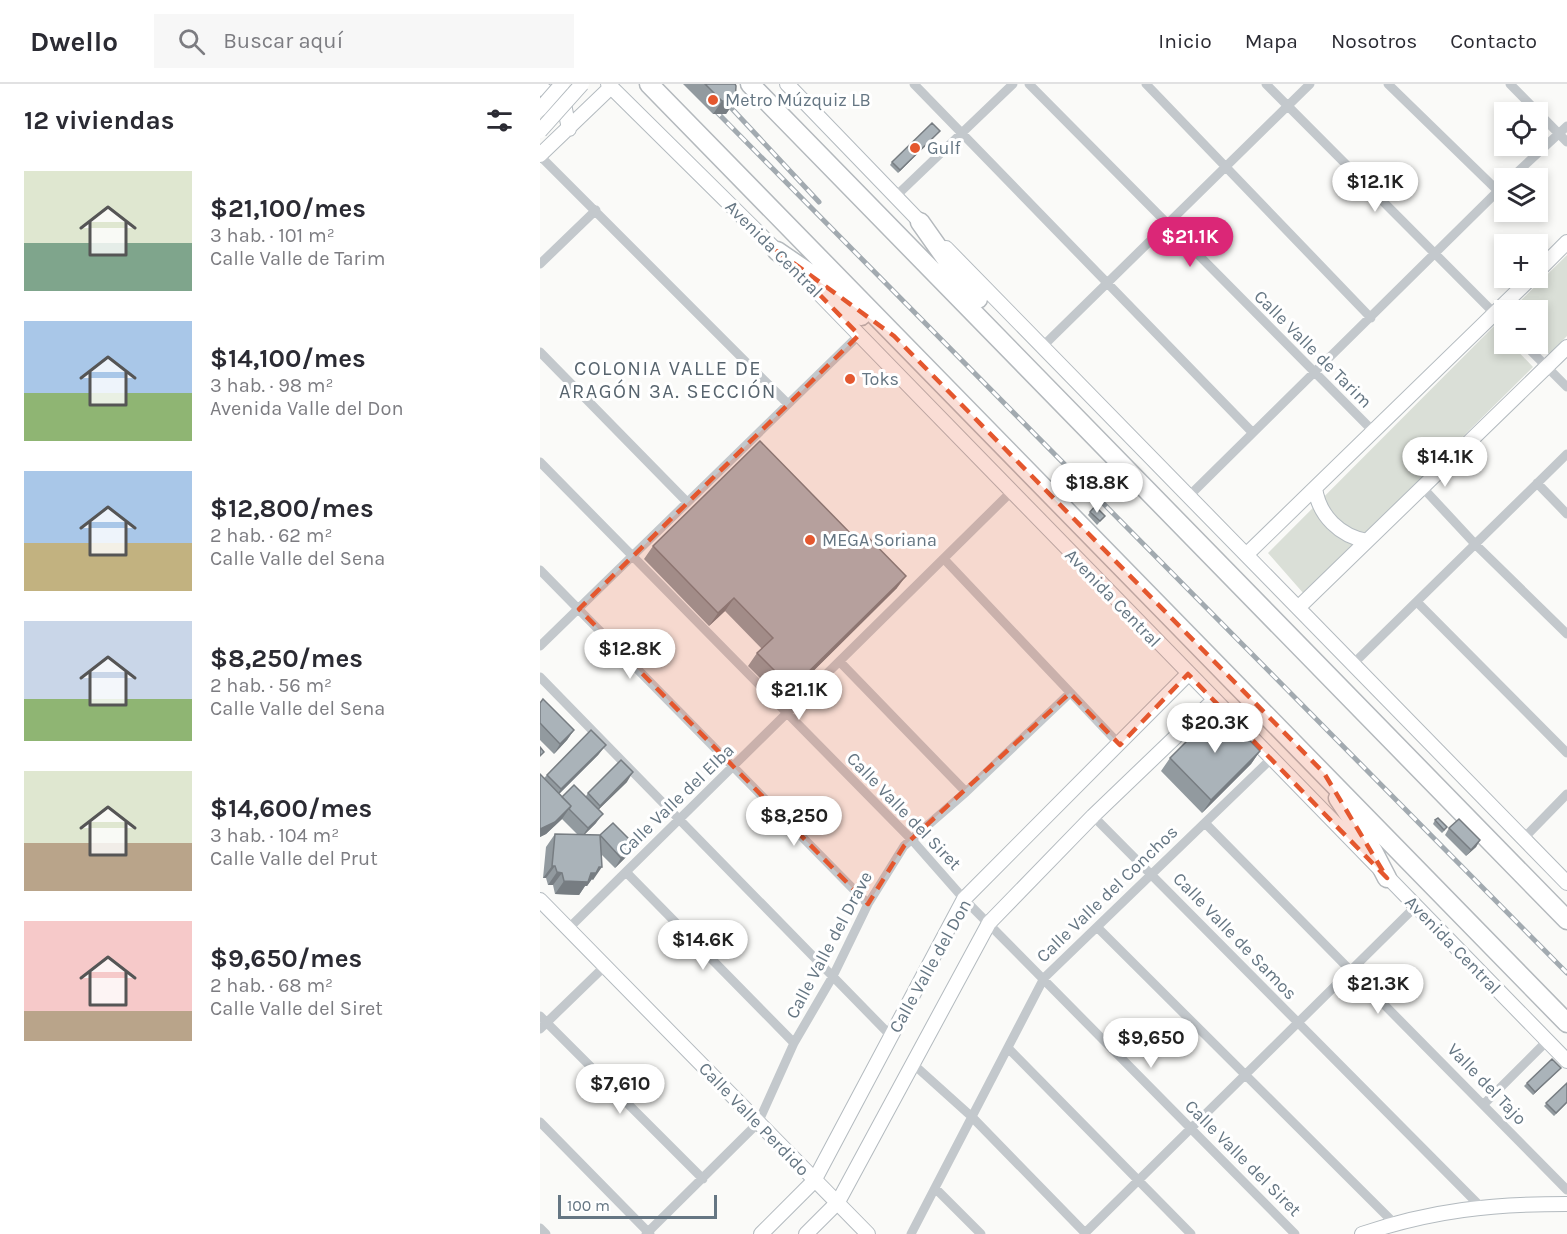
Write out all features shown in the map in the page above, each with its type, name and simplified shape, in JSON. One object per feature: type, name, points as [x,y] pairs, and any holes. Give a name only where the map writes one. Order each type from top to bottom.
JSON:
[{"type":"highway","name":"Avenida Central","points":[[649,84],[1567,1023]]},
{"type":"highway","points":[[750,84],[1036,374],[1567,921]]},
{"type":"highway","points":[[920,222],[956,273],[1005,330],[1036,374]]},
{"type":"highway","points":[[777,251],[821,281],[853,311],[894,336]]},
{"type":"highway","points":[[1324,773],[1373,851],[1387,878]]},
{"type":"street","points":[[540,109],[563,84],[574,94],[580,118]]},
{"type":"street","points":[[540,131],[582,84]]},
{"type":"street","points":[[787,84],[1567,883]]},
{"type":"street","points":[[914,84],[1252,432]]},
{"type":"street","points":[[896,196],[1013,84]]},
{"type":"street","name":"Calle Valle de Tarim","points":[[1029,84],[1373,431]]},
{"type":"street","points":[[1146,84],[1371,318]]},
{"type":"street","points":[[1247,554],[1494,313],[1266,84]]},
{"type":"street","points":[[1043,346],[1310,84]]},
{"type":"street","points":[[1388,84],[1494,181]]},
{"type":"street","points":[[1510,84],[1567,142]]},
{"type":"street","points":[[609,86],[580,118],[540,155],[788,404]]},
{"type":"street","name":"Avenida Central","points":[[609,86],[777,251],[1010,493],[1567,1061]]},
{"type":"street","points":[[543,88],[564,104],[569,129]]},
{"type":"street","points":[[1522,168],[1567,126]]},
{"type":"street","points":[[1190,495],[1494,196]]},
{"type":"street","points":[[540,264],[596,210]]},
{"type":"street","points":[[1548,261],[1567,242]]},
{"type":"street","points":[[1508,300],[1520,288]]},
{"type":"street","points":[[540,646],[859,335]]},
{"type":"street","points":[[1299,607],[1567,347]]},
{"type":"street","points":[[540,352],[687,502]]},
{"type":"street","points":[[1534,354],[1567,387]]},
{"type":"street","points":[[1354,663],[1567,454]]},
{"type":"street","name":"Calle Valle del Siret","points":[[540,462],[634,556],[786,715],[913,841],[964,899],[1295,1234]]},
{"type":"street","points":[[1537,483],[1567,514]]},
{"type":"street","points":[[1315,488],[1317,498],[1331,523],[1345,533],[1367,541]]},
{"type":"street","points":[[1423,488],[1476,545],[1567,634]]},
{"type":"street","name":"Calle Valle del Elba","points":[[568,929],[1010,493]]},
{"type":"street","points":[[944,559],[1120,745]]},
{"type":"street","points":[[540,570],[868,904]]},
{"type":"street","points":[[1417,602],[1567,753]]},
{"type":"street","points":[[840,662],[966,792]]},
{"type":"street","name":"Calle Valle del Don","points":[[760,1234],[814,1181],[964,899],[1120,745],[1188,674]]},
{"type":"street","points":[[540,677],[891,1036]]},
{"type":"street","name":"Calle Valle del Drave","points":[[648,1233],[758,1123],[794,1043],[897,854],[1070,693]]},
{"type":"street","name":"Calle Valle del Don","points":[[806,1234],[838,1202],[989,923],[1094,816],[1214,700]]},
{"type":"street","name":"Calle Valle del Conchos","points":[[911,1234],[1044,978],[1271,759]]},
{"type":"street","points":[[1523,839],[1567,794]]},
{"type":"street","name":"Calle Valle de Samos","points":[[1094,816],[1297,1024],[1480,1206]]},
{"type":"street","name":"Valle del Tajo","points":[[1205,823],[1485,1103],[1567,1190]]},
{"type":"street","points":[[626,872],[794,1043]]},
{"type":"street","name":"Calle Valle Perdido","points":[[540,900],[868,1234]]},
{"type":"street","points":[[912,1063],[972,1117],[1085,1233],[1415,907]]},
{"type":"street","points":[[1098,928],[1394,1223]]},
{"type":"street","points":[[605,966],[542,1022],[703,1179]]},
{"type":"street","points":[[1485,1103],[1547,1041]]},
{"type":"street","points":[[1008,1048],[1191,1234]]},
{"type":"street","points":[[540,1122],[648,1233]]},
{"type":"street","points":[[935,1188],[981,1234]]},
{"type":"street","points":[[1362,1234],[1394,1223],[1480,1206],[1567,1204]]},
{"type":"street","points":[[540,1228],[546,1234]]},
{"type":"highlighted area","points":[[777,251],[894,336],[1324,773],[1387,878],[1188,674],[1120,745],[1070,693],[904,846],[868,904],[579,609],[859,335]]},
{"type":"shaded area","points":[[1567,255],[1567,336],[1549,354],[1548,300],[1521,300],[1533,288],[1548,288],[1548,274]]},
{"type":"shaded area","points":[[1494,326],[1494,354],[1521,354],[1533,367],[1304,594],[1268,553]]},
{"type":"building","points":[[705,84],[735,84],[735,101],[722,101]]},
{"type":"building","name":"Gulf","points":[[932,123],[940,131],[900,170],[892,162]]},
{"type":"building","points":[[760,441],[856,539],[863,532],[906,576],[792,688],[757,653],[773,638],[734,598],[718,613],[653,546]]},
{"type":"building","points":[[1095,506],[1105,516],[1100,521],[1090,512]]},
{"type":"building","points":[[543,699],[574,730],[560,744],[540,723],[540,703]]},
{"type":"building","points":[[1219,709],[1260,751],[1211,800],[1170,758]]},
{"type":"building","points":[[591,730],[606,745],[561,789],[547,775]]},
{"type":"building","points":[[621,760],[633,772],[600,806],[588,793]]},
{"type":"building","points":[[540,774],[571,806],[555,822],[540,829]]},
{"type":"building","points":[[574,785],[603,814],[588,828],[569,809],[571,806],[562,797]]},
{"type":"building","points":[[1438,818],[1447,827],[1444,830],[1435,820]]},
{"type":"building","points":[[1459,819],[1480,840],[1471,850],[1449,828]]},
{"type":"building","points":[[613,823],[635,845],[621,858],[600,835]]},
{"type":"building","points":[[555,834],[600,835],[602,867],[599,867],[596,873],[591,873],[588,882],[564,881],[562,873],[557,872],[555,866],[552,866]]},
{"type":"building","points":[[1552,1059],[1561,1068],[1535,1092],[1527,1083]]},
{"type":"building","points":[[1567,1083],[1567,1102],[1556,1113],[1546,1103]]},
{"type":"railway","points":[[689,84],[1567,973]]},
{"type":"railway","points":[[709,84],[819,202]]},
{"type":"place","name":"Metro Múzquiz LB","points":[[713,100]]},
{"type":"place","name":"Gulf","points":[[915,148]]},
{"type":"place","name":"Toks","points":[[850,379]]},
{"type":"place","name":"MEGA Soriana","points":[[810,540]]},
{"type":"district","name":"COLONIA VALLE DE ARAGÓN 3A. SECCIÓN","points":[[668,380]]}]
